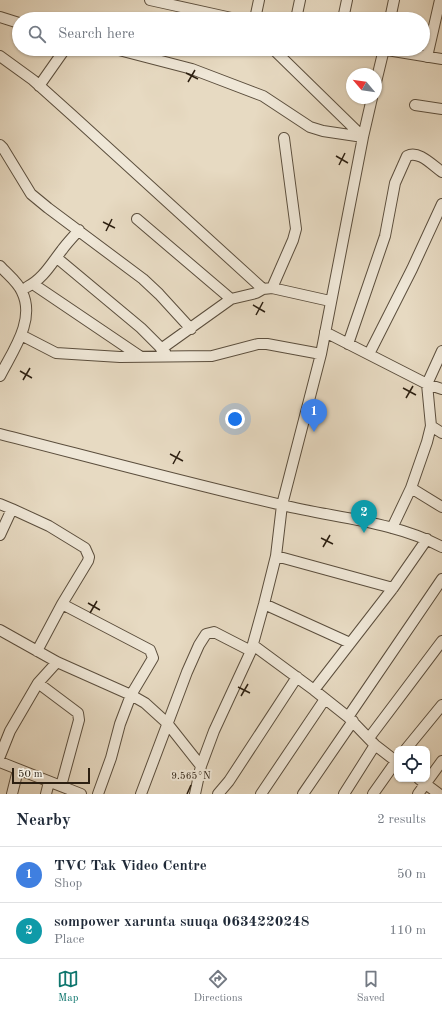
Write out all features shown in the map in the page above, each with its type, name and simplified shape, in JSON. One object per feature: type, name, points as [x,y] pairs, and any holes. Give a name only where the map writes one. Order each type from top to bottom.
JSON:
[{"type":"street","points":[[150,0],[204,12]]},
{"type":"street","points":[[256,12],[259,0]]},
{"type":"street","points":[[297,12],[300,0]]},
{"type":"street","points":[[344,12],[347,0]]},
{"type":"street","points":[[391,12],[394,0]]},
{"type":"street","points":[[430,41],[440,0]]},
{"type":"street","points":[[0,17],[12,21]]},
{"type":"street","points":[[0,56],[39,86],[268,289]]},
{"type":"street","points":[[39,86],[60,56]]},
{"type":"street","points":[[142,56],[192,69],[263,96],[310,127],[323,131],[363,137]]},
{"type":"street","points":[[280,56],[363,137]]},
{"type":"street","points":[[379,68],[382,56]]},
{"type":"street","points":[[421,56],[442,59]]},
{"type":"street","points":[[195,794],[201,766],[214,731],[252,648],[264,604],[276,556],[282,505],[321,354],[330,301],[371,104]]},
{"type":"street","points":[[415,105],[442,109]]},
{"type":"street","points":[[268,289],[293,240],[296,229],[284,138]]},
{"type":"street","points":[[0,145],[31,194],[143,279],[191,329]]},
{"type":"street","points":[[348,344],[385,236],[395,183],[407,156],[411,154],[419,155],[442,172]]},
{"type":"street","points":[[368,354],[412,269],[442,204]]},
{"type":"street","points":[[136,219],[232,299]]},
{"type":"street","points":[[22,290],[33,284],[49,269],[62,250],[79,230]]},
{"type":"street","points":[[57,258],[123,312],[169,357]]},
{"type":"street","points":[[0,266],[22,290],[26,317],[21,335],[0,376]]},
{"type":"street","points":[[33,284],[141,357]]},
{"type":"street","points":[[161,349],[232,299],[268,289],[330,301]]},
{"type":"street","points":[[325,332],[427,384],[442,389]]},
{"type":"street","points":[[21,335],[49,350],[64,354],[120,357],[212,356],[258,344],[267,344],[321,354]]},
{"type":"street","points":[[392,528],[411,488],[421,462],[431,426],[427,384],[442,351]]},
{"type":"street","points":[[431,426],[442,433]]},
{"type":"street","points":[[0,434],[282,505],[392,528],[427,539],[442,548]]},
{"type":"street","points":[[411,488],[442,507]]},
{"type":"street","points":[[0,504],[53,529],[85,548],[88,554],[88,561],[62,604],[37,651]]},
{"type":"street","points":[[0,535],[12,509]]},
{"type":"street","points":[[314,690],[393,588],[427,539]]},
{"type":"street","points":[[276,556],[393,588]]},
{"type":"street","points":[[303,794],[442,579]]},
{"type":"street","points":[[62,604],[150,650],[152,658],[131,695],[120,724],[111,758],[98,794]]},
{"type":"street","points":[[264,604],[350,643]]},
{"type":"street","points":[[0,630],[57,662],[131,695],[145,703],[167,723],[201,766]]},
{"type":"street","points":[[141,794],[187,672],[199,645],[206,634],[210,632],[214,632],[252,648],[297,678],[351,719],[372,741],[394,759]]},
{"type":"street","points":[[344,794],[372,741],[442,641]]},
{"type":"street","points":[[0,756],[10,731],[38,682],[57,662]]},
{"type":"street","points":[[218,794],[229,781],[297,678]]},
{"type":"street","points":[[38,682],[78,713],[79,720],[61,786]]},
{"type":"street","points":[[261,794],[325,699]]},
{"type":"street","points":[[408,746],[442,705]]},
{"type":"street","points":[[430,774],[442,761]]},
{"type":"street","points":[[0,762],[81,794]]},
{"type":"street","points":[[373,794],[394,765]]},
{"type":"street","points":[[12,794],[18,770]]},
{"type":"street","points":[[46,794],[50,782]]},
{"type":"street","points":[[418,794],[423,782]]},
{"type":"street","points":[[424,782],[440,794]]},
{"type":"place","name":"TVC Tak Video Centre","points":[[314,432]]},
{"type":"place","name":"sompower xarunta suuqa 0634220248","points":[[364,533]]}]
